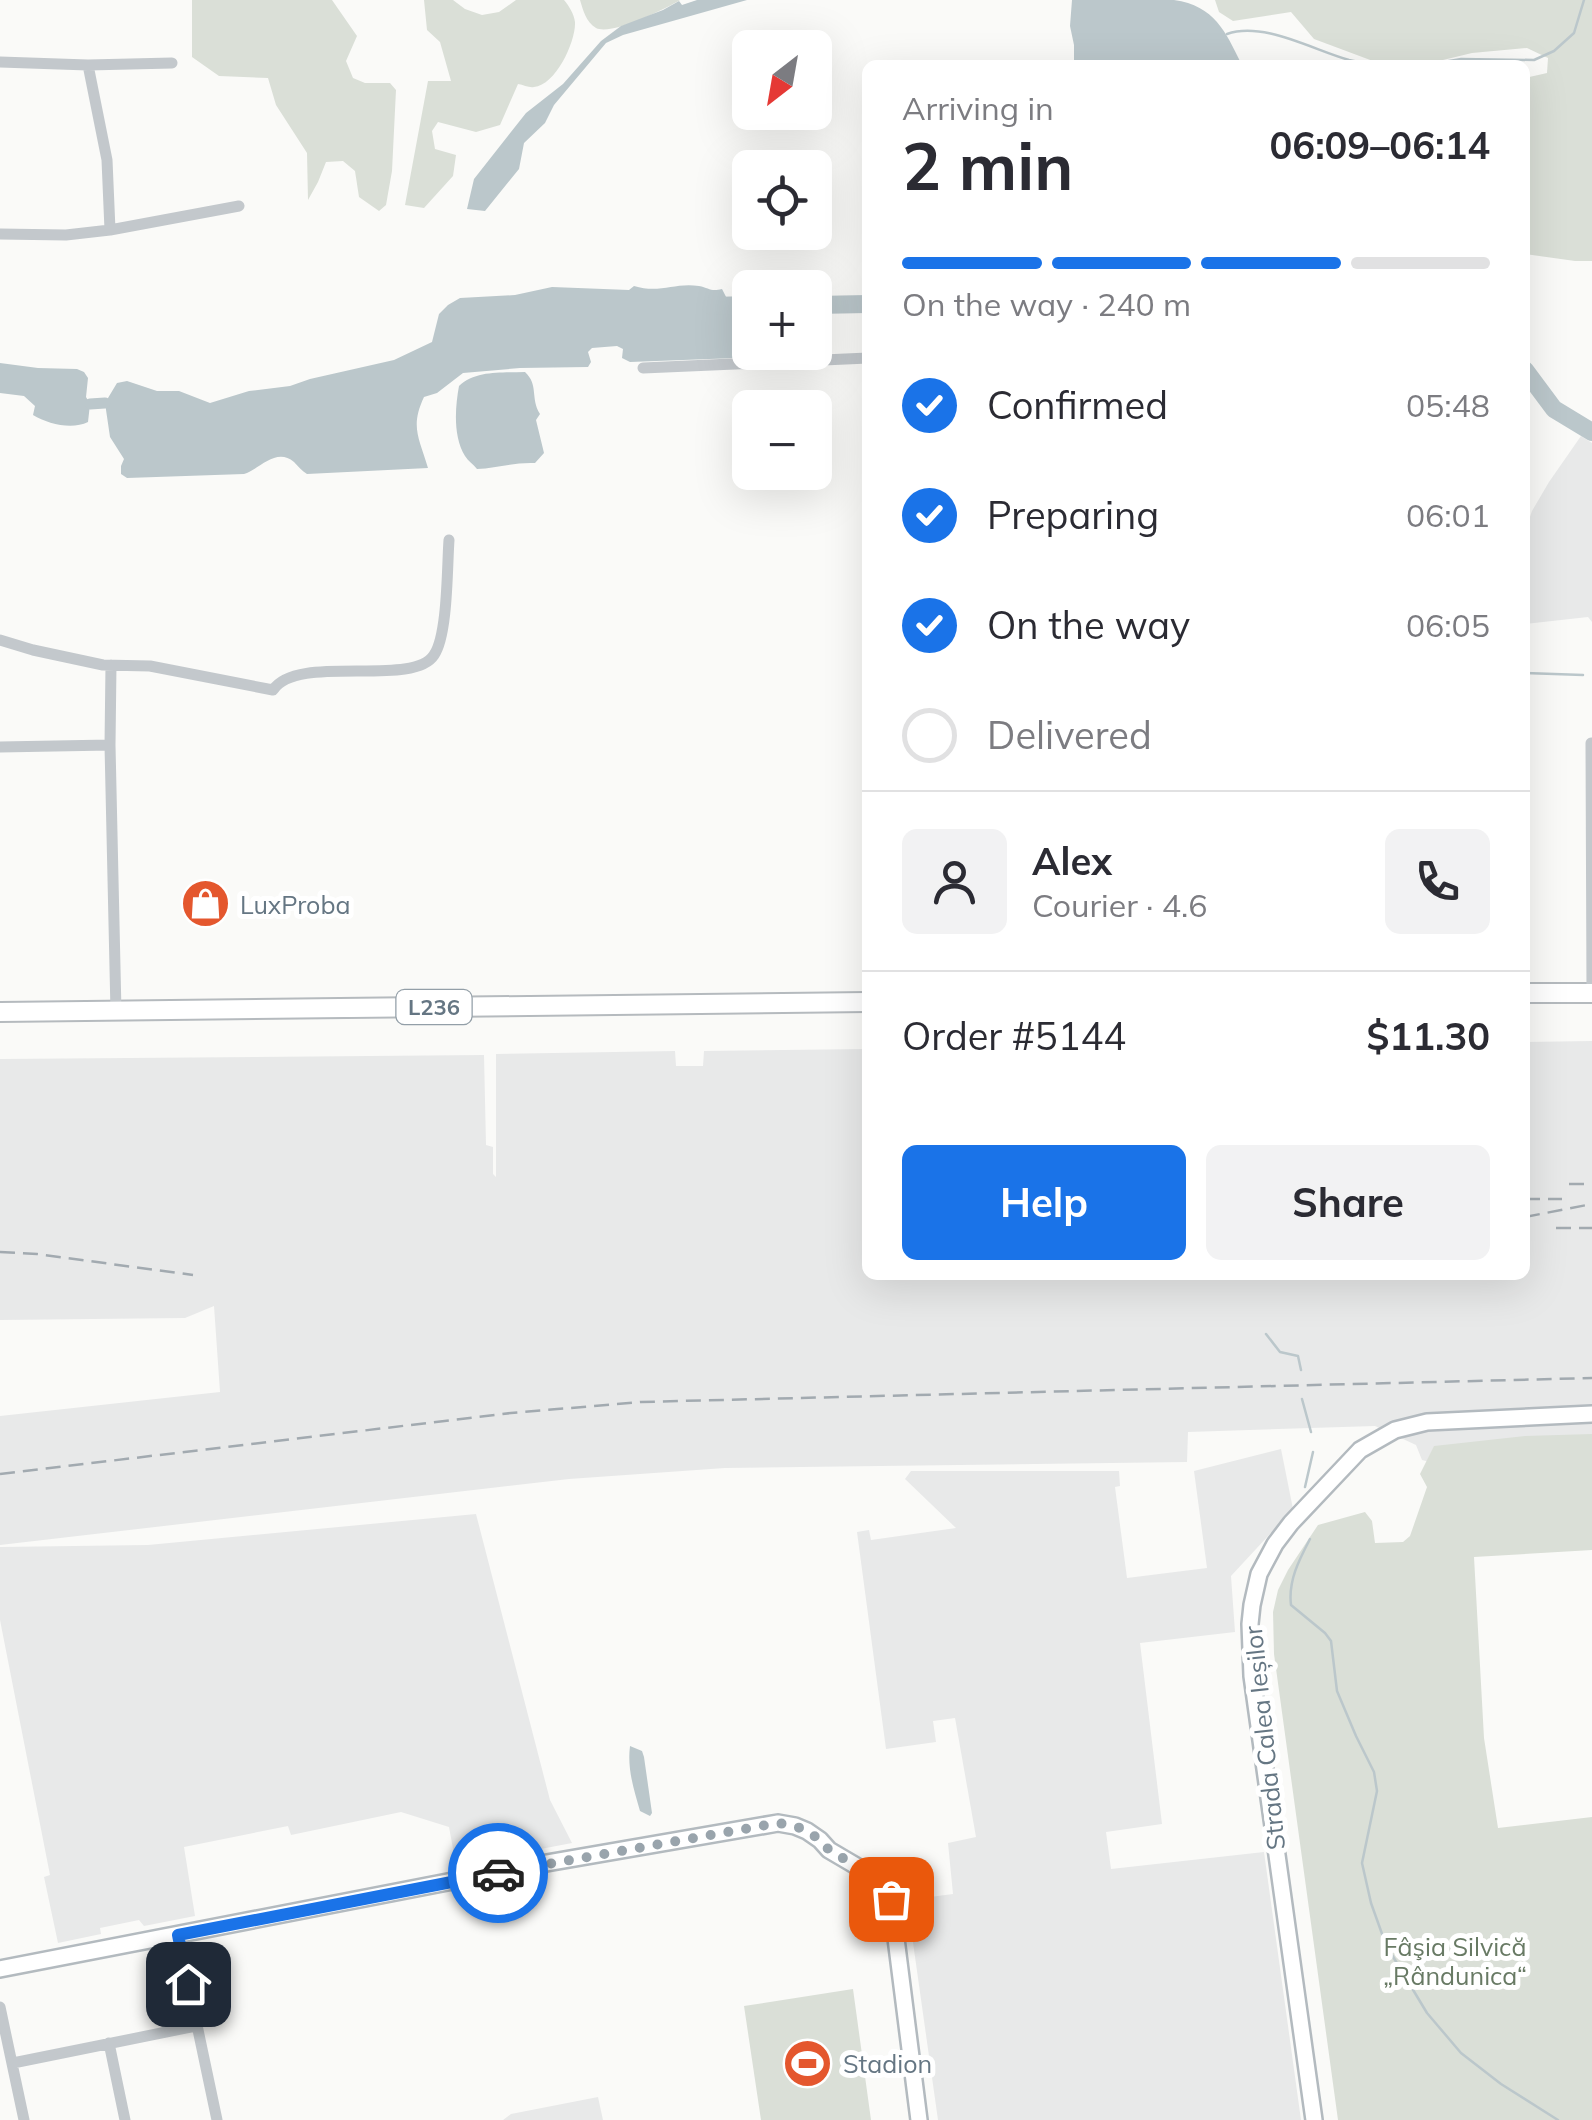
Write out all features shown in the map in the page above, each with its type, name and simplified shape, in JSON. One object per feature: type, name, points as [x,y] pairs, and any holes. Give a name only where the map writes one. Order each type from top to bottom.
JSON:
[{"type":"main road","points":[[1530,993],[1592,992]]},
{"type":"main road","name":"L236","points":[[0,1012],[862,1002]]},
{"type":"street","points":[[0,62],[172,63]]},
{"type":"street","points":[[88,64],[107,160],[110,230]]},
{"type":"street","points":[[0,234],[66,235],[110,230],[239,206]]},
{"type":"street","points":[[643,368],[862,358]]},
{"type":"street","points":[[0,640],[111,665],[150,666],[274,690],[279,682],[301,673],[391,670],[425,664],[437,651],[443,624],[449,540]]},
{"type":"street","points":[[111,665],[116,1012]]},
{"type":"street","points":[[1591,743],[1592,992]]},
{"type":"street","points":[[0,748],[110,745]]},
{"type":"street","name":"Strada Calea Ieșilor","points":[[1314,2120],[1252,1676],[1250,1624],[1259,1574],[1275,1544],[1320,1491],[1360,1450],[1396,1430],[1427,1422],[1592,1414]]},
{"type":"street","points":[[0,1969],[778,1823],[795,1826],[820,1840],[842,1859],[875,1877],[891,1899],[919,2120]]},
{"type":"street","points":[[178,1935],[217,2120]]},
{"type":"street","points":[[0,2007],[24,2120]]},
{"type":"street","points":[[13,2064],[196,2026]]},
{"type":"street","points":[[110,2043],[124,2120]]},
{"type":"shaded area","points":[[697,0],[747,0],[606,43],[554,105],[545,123],[524,143],[519,169],[485,211],[467,209],[474,179],[526,113],[563,84],[601,41],[621,26],[679,1],[682,5]]},
{"type":"shaded area","points":[[1072,0],[1174,0],[1209,14],[1240,60],[1074,60]]},
{"type":"shaded area","points":[[690,285],[722,289],[732,309],[732,358],[630,362],[622,358],[623,349],[617,346],[592,348],[588,352],[588,367],[463,373],[437,393],[424,397],[420,407],[417,432],[428,468],[307,474],[281,457],[244,474],[127,478],[121,474],[124,459],[110,437],[105,403],[117,383],[127,381],[157,391],[179,391],[210,403],[394,360],[432,342],[439,314],[460,298],[515,295],[552,287],[629,290],[634,286],[652,289]]},
{"type":"shaded area","points":[[0,363],[84,372],[88,378],[88,422],[68,426],[46,421],[33,415],[35,406],[24,396],[0,393]]},
{"type":"shaded area","points":[[525,372],[532,382],[540,414],[536,420],[544,453],[535,463],[477,469],[458,440],[459,386],[481,375]]},
{"type":"shaded area","points":[[1581,436],[1592,443],[1592,622],[1588,617],[1530,623],[1530,517]]},
{"type":"shaded area","points":[[1592,1041],[1592,1458],[1445,1466],[1422,1460],[1416,1445],[1375,1426],[1188,1432],[1187,1462],[725,1468],[569,1479],[0,1545],[0,1416],[220,1392],[214,1306],[185,1318],[0,1320],[0,1059],[484,1055],[486,1145],[493,1147],[496,1177],[496,1054],[675,1051],[676,1066],[703,1066],[704,1051],[862,1049],[862,1280],[1530,1280],[1530,1042]]},
{"type":"shaded area","points":[[1281,1449],[1293,1509],[1231,1576],[1235,1632],[1140,1643],[1162,1824],[1106,1832],[1111,1869],[1264,1852],[1301,2120],[938,2120],[907,1900],[953,1894],[948,1843],[976,1837],[955,1718],[933,1721],[936,1742],[886,1749],[857,1532],[869,1530],[871,1540],[956,1528],[905,1479],[911,1471],[1119,1471],[1120,1486],[1115,1487],[1127,1578],[1207,1568],[1194,1471]]},
{"type":"shaded area","points":[[476,1514],[550,1800],[572,1843],[456,1865],[449,1827],[401,1812],[291,1835],[288,1826],[184,1847],[195,1916],[144,1926],[139,1920],[100,1928],[101,1934],[58,1943],[44,1877],[50,1875],[0,1620],[0,1547],[148,1545]]},
{"type":"shaded area","points":[[630,1746],[642,1751],[644,1757],[650,1816],[640,1811],[630,1771]]},
{"type":"shaded area","points":[[598,2097],[603,2120],[503,2120],[511,2114]]},
{"type":"green space","points":[[192,0],[332,0],[357,36],[346,61],[353,78],[365,83],[390,83],[396,90],[392,171],[386,205],[379,211],[359,197],[355,171],[343,161],[326,162],[308,200],[307,153],[276,105],[268,78],[219,76],[192,57]]},
{"type":"green space","points":[[424,0],[453,0],[482,15],[499,12],[516,0],[564,0],[575,22],[568,50],[557,71],[542,84],[518,84],[500,125],[476,132],[438,122],[432,131],[435,149],[456,155],[453,176],[424,208],[405,205],[428,81],[451,81],[440,42],[427,30]]},
{"type":"green space","points":[[580,0],[680,0],[638,20],[603,29],[596,28],[585,16]]},
{"type":"green space","points":[[1215,0],[1592,0],[1592,261],[1530,255],[1530,77],[1547,73],[1548,58],[1527,48],[1443,60],[1370,60],[1314,39],[1291,12],[1233,21],[1219,12]]},
{"type":"green space","name":"Fâşia Silvică „Rândunica“","points":[[1592,1434],[1592,1550],[1474,1557],[1484,1738],[1498,1828],[1592,1817],[1592,2120],[1338,2120],[1274,1654],[1273,1612],[1278,1590],[1318,1525],[1365,1512],[1372,1521],[1375,1543],[1403,1542],[1410,1536],[1427,1487],[1420,1474],[1434,1446],[1525,1436]]},
{"type":"green space","name":"Stadion","points":[[853,1989],[871,2120],[761,2120],[744,2006]]},
{"type":"waterway","points":[[1455,60],[1534,60],[1554,51],[1574,33],[1584,0]]},
{"type":"waterway","points":[[1227,34],[1272,34],[1349,60]]},
{"type":"waterway","points":[[832,305],[862,304]]},
{"type":"waterway","points":[[711,306],[732,305]]},
{"type":"waterway","points":[[1530,377],[1554,409],[1592,432]]},
{"type":"waterway","points":[[90,404],[105,403]]},
{"type":"waterway","points":[[1530,673],[1583,675]]},
{"type":"waterway","points":[[1266,1334],[1280,1352],[1298,1356],[1301,1370]]},
{"type":"waterway","points":[[1302,1399],[1311,1432]]},
{"type":"waterway","points":[[1305,1487],[1313,1452]]},
{"type":"waterway","points":[[1310,1539],[1293,1579],[1291,1605],[1331,1641],[1337,1691],[1374,1772],[1377,1791],[1362,1863],[1386,1945],[1427,2013],[1461,2053],[1558,2120]]},
{"type":"railway","points":[[1569,1184],[1592,1184]]},
{"type":"railway","points":[[1530,1199],[1562,1199]]},
{"type":"railway","points":[[1530,1216],[1592,1204]]},
{"type":"railway","points":[[1556,1228],[1592,1228]]},
{"type":"railway","points":[[0,1252],[193,1275]]},
{"type":"railway","points":[[0,1474],[511,1413],[641,1402],[1592,1378]]},
{"type":"way so far","points":[[498,1873],[778,1823],[807,1831],[842,1859],[875,1877],[891,1899]]},
{"type":"place","name":"LuxProba","points":[[205,904]]},
{"type":"place","name":"Stadion","points":[[808,2063]]},
{"type":"route","points":[[188,1984],[178,1935],[498,1873]]}]
